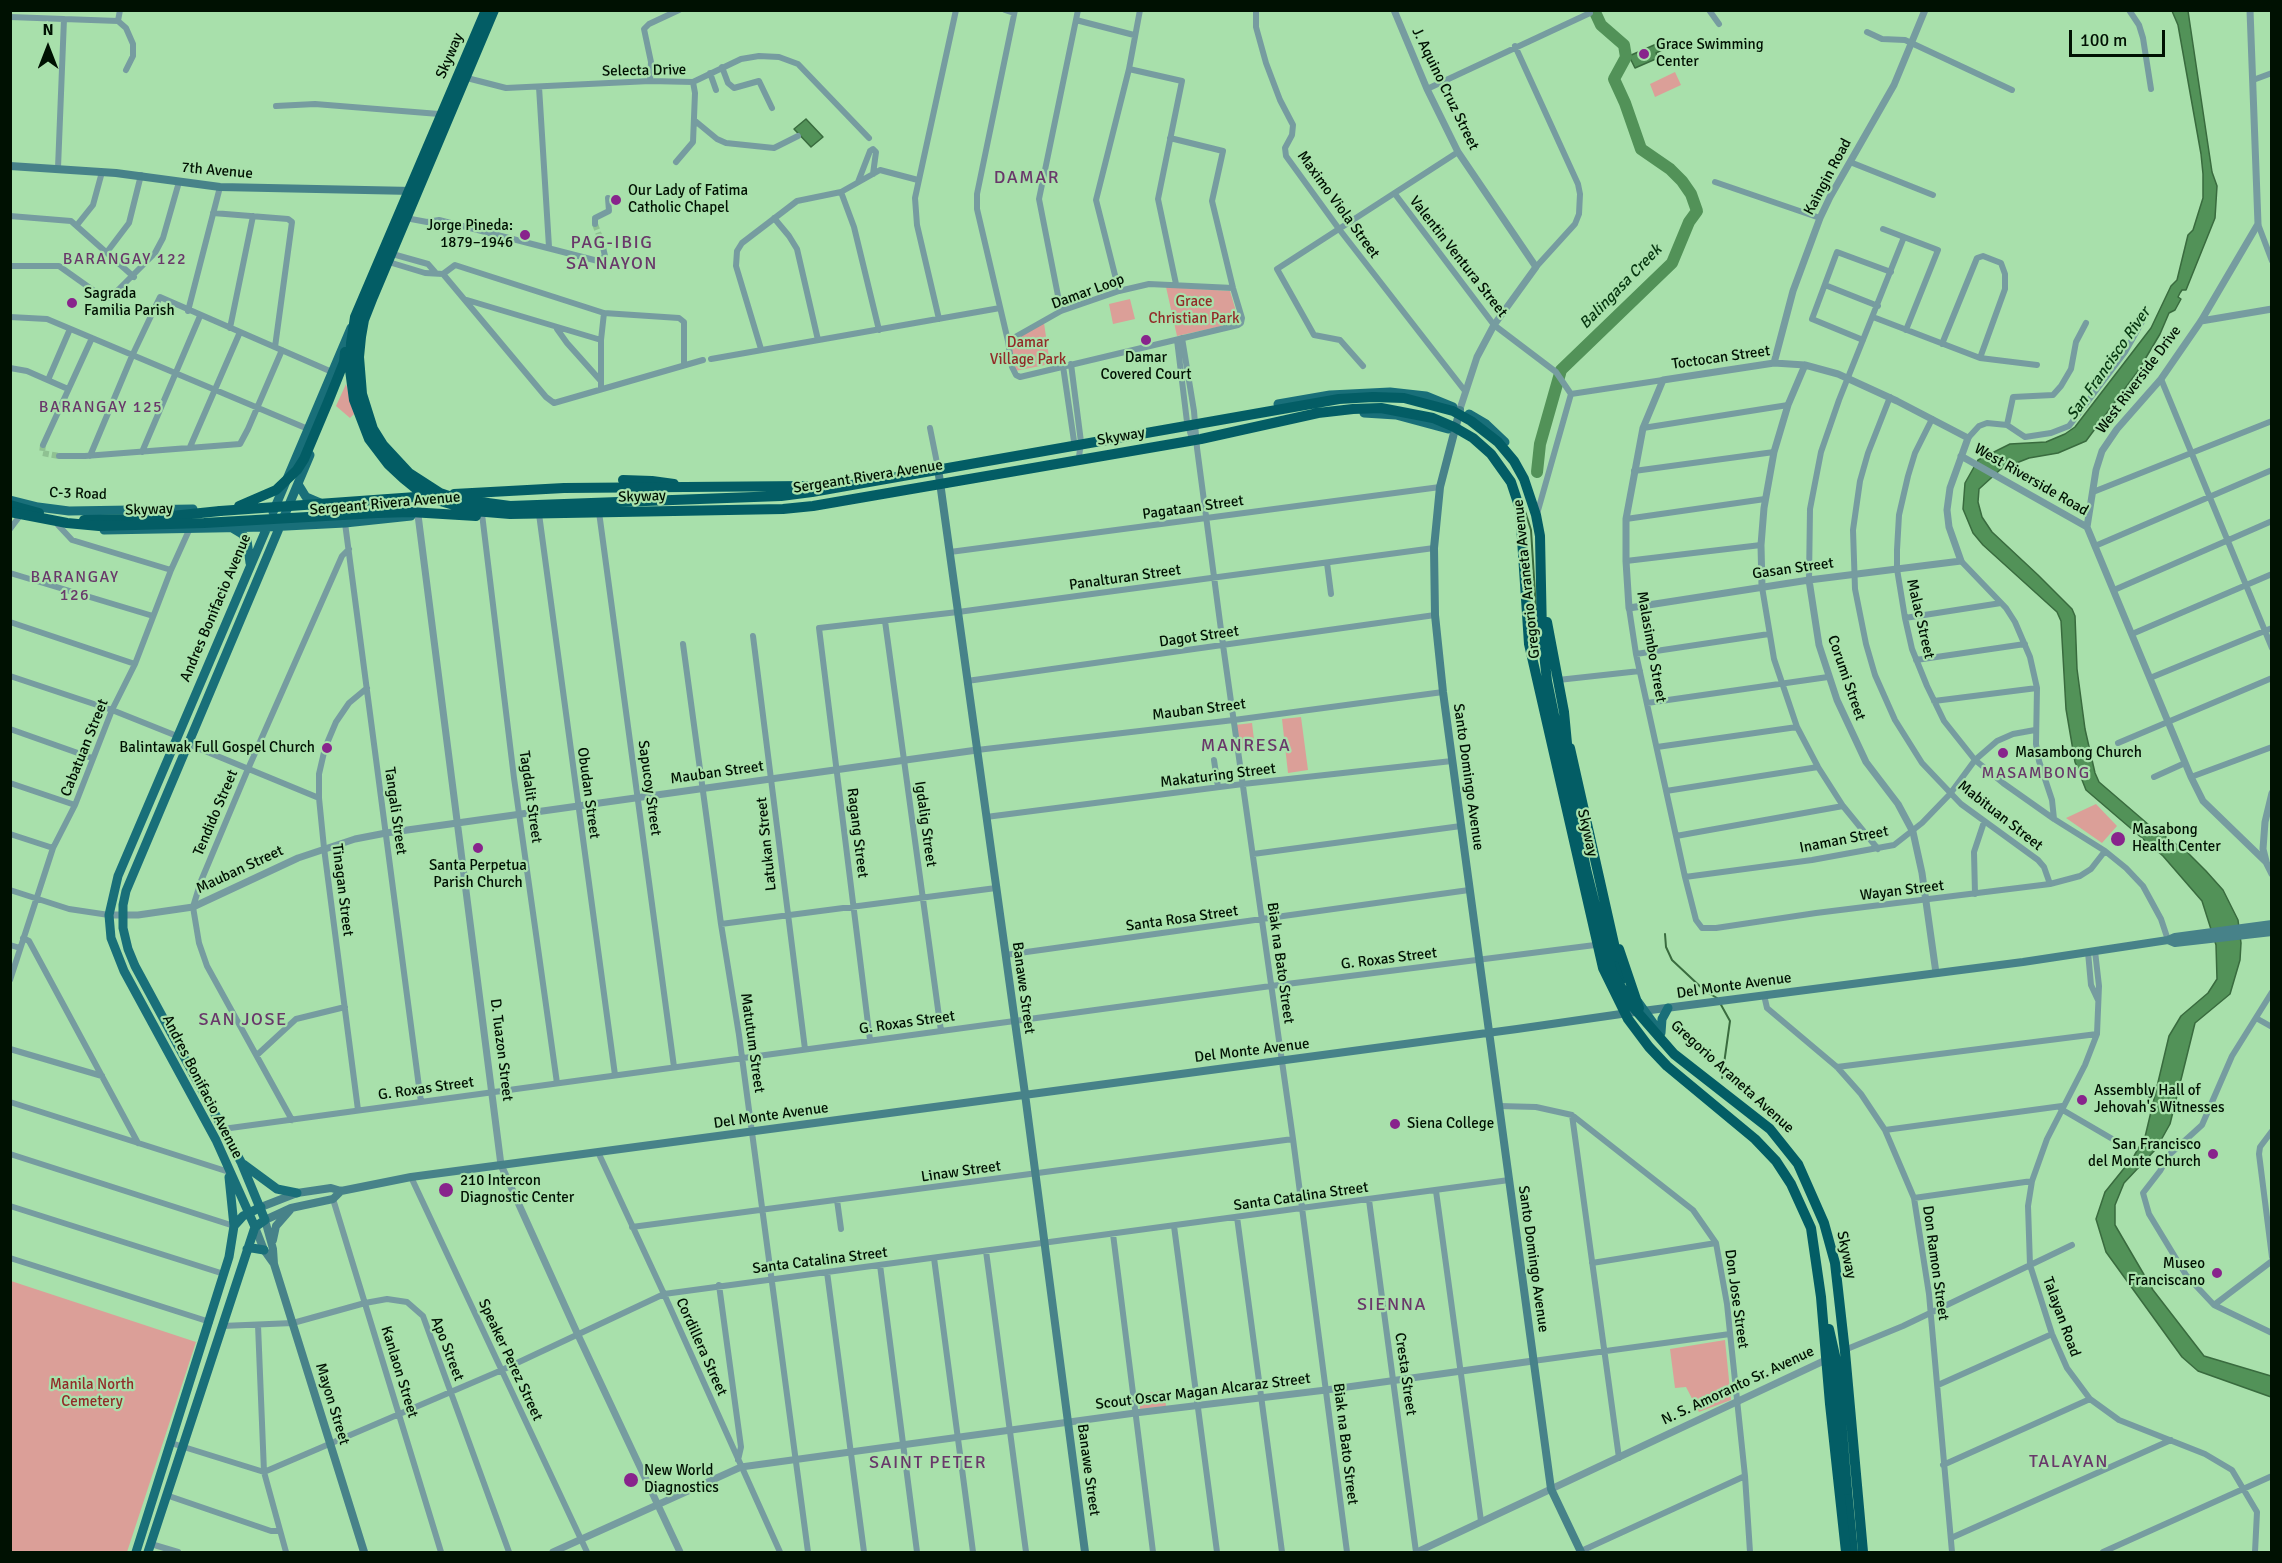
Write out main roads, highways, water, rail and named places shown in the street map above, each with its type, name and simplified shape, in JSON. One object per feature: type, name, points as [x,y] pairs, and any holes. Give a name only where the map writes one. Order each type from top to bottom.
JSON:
[{"type":"highway","name":"Skyway","points":[[484,10],[355,317],[350,370],[358,413],[375,449],[403,478],[419,491],[437,500],[474,511],[510,514],[813,506],[1201,439],[1318,413],[1381,408],[1433,418],[1454,426],[1473,438],[1502,468],[1516,495],[1520,509],[1526,615],[1531,655],[1603,968],[1628,1019],[1649,1047],[1667,1066],[1755,1139],[1784,1173],[1811,1228],[1821,1297],[1845,1552]]},
{"type":"highway","name":"Skyway","points":[[496,10],[364,320],[359,357],[362,394],[373,429],[383,445],[408,473],[440,493],[458,499],[510,506],[781,496],[1339,399],[1404,398],[1453,411],[1471,421],[1497,442],[1514,461],[1524,479],[1536,515],[1540,536],[1540,586],[1547,681],[1586,869],[1612,972],[1633,1007],[1657,1033]]},
{"type":"highway","points":[[10,505],[68,519],[100,521],[143,519],[220,511],[243,505],[276,490],[297,470],[304,459],[344,362],[348,338],[355,317]]},
{"type":"highway","points":[[623,480],[692,486]]},
{"type":"highway","name":"Skyway","points":[[220,511],[564,488],[847,486]]},
{"type":"highway","name":"Skyway","points":[[13,514],[67,524],[99,526],[399,513],[509,520],[576,514]]},
{"type":"highway","name":"Skyway","points":[[1540,586],[1564,712],[1569,761],[1615,962],[1639,1010],[1674,1054],[1770,1129],[1798,1164],[1824,1223],[1834,1263],[1845,1352],[1864,1552]]},
{"type":"highway","name":"Skyway","points":[[1526,615],[1557,687],[1622,979],[1649,1047]]},
{"type":"highway","points":[[1821,1297],[1836,1360],[1853,1552]]},
{"type":"main road","name":"Andres Bonifacio Avenue","points":[[255,1227],[216,1140],[124,971],[111,938],[109,915],[118,876],[484,10]]},
{"type":"main road","name":"Andres Bonifacio Avenue","points":[[265,1220],[241,1162],[135,966],[128,949],[122,915],[126,891],[423,191],[496,10]]},
{"type":"main road","name":"7th Avenue","points":[[10,166],[102,172],[220,187],[423,191]]},
{"type":"main road","points":[[348,365],[362,419],[372,440],[399,472],[423,491],[446,499]]},
{"type":"main road","name":"Sergeant Rivera Avenue","points":[[288,507],[446,499],[511,503],[781,494],[938,468],[1330,394],[1390,392],[1426,396],[1460,409]]},
{"type":"main road","name":"Santo Domingo Avenue","points":[[1460,409],[1440,487],[1434,548],[1435,615],[1443,692],[1551,1489],[1580,1552]]},
{"type":"main road","name":"Gregorio Araneta Avenue","points":[[1460,409],[1486,424],[1503,440],[1533,489],[1537,514],[1545,683],[1595,945],[1610,989],[1640,1039],[1667,1068],[1749,1132],[1773,1156],[1794,1188],[1808,1226],[1815,1260],[1828,1359],[1845,1552]]},
{"type":"main road","name":"Sergeant Rivera Avenue","points":[[280,526],[345,524],[466,512],[510,516],[813,504],[1079,457],[1195,441],[1322,417],[1366,412],[1396,415],[1454,431]]},
{"type":"main road","name":"Gregorio Araneta Avenue","points":[[1454,431],[1490,458],[1513,493],[1524,532],[1528,622],[1609,930],[1639,1010]]},
{"type":"main road","name":"Banawe Street","points":[[938,468],[1045,1243],[1085,1552]]},
{"type":"main road","points":[[298,484],[301,491],[314,501],[337,506]]},
{"type":"main road","name":"Sergeant Rivera Avenue","points":[[446,499],[476,492],[781,484],[830,487]]},
{"type":"main road","points":[[591,499],[595,512]]},
{"type":"main road","name":"C-3 Road","points":[[10,500],[69,511],[288,507]]},
{"type":"main road","name":"C-3 Road","points":[[13,514],[58,525],[111,531],[280,526]]},
{"type":"main road","points":[[232,528],[247,540],[250,565]]},
{"type":"main road","name":"Del Monte Avenue","points":[[261,1207],[297,1193],[331,1188],[341,1191],[501,1165],[1489,1033],[1639,1010],[1712,1003],[2168,940],[2175,943],[2256,930],[2271,924]]},
{"type":"main road","name":"Del Monte Avenue","points":[[2256,930],[2271,932]]},
{"type":"main road","points":[[1610,989],[1620,992],[1639,1010]]},
{"type":"main road","points":[[1657,1033],[1668,1008]]},
{"type":"main road","name":"Gregorio Araneta Avenue","points":[[1657,1033],[1700,1071],[1759,1116],[1786,1145],[1798,1161],[1827,1227],[1836,1263],[1864,1552]]},
{"type":"main road","points":[[241,1162],[277,1189],[297,1193]]},
{"type":"main road","points":[[136,1552],[210,1322],[234,1236],[229,1172]]},
{"type":"main road","points":[[150,1548],[255,1227],[291,1208],[333,1199],[341,1191]]},
{"type":"main road","points":[[234,1226],[248,1212],[261,1207]]},
{"type":"main road","points":[[248,1249],[269,1250],[276,1226],[291,1208]]},
{"type":"main road","name":"Mayon Street","points":[[265,1220],[269,1250]]},
{"type":"main road","name":"Mayon Street","points":[[255,1227],[269,1250],[274,1264],[364,1552]]},
{"type":"waterway","name":"Balingasa Creek","points":[[1537,472],[1540,444],[1561,370],[1672,263],[1689,222],[1697,211],[1691,194],[1682,181],[1670,169],[1641,149],[1614,79],[1626,57],[1624,45],[1601,25],[1594,10]]},
{"type":"waterway","points":[[1525,511],[1531,530],[1536,609]]},
{"type":"waterway","points":[[1665,934],[1666,947],[1672,960],[1705,991],[1717,998]]},
{"type":"waterway","points":[[1720,1003],[1730,1021],[1722,1078]]},
{"type":"tunnel","points":[[595,224],[602,243]]},
{"type":"tunnel","points":[[43,445],[42,453],[59,456]]},
{"type":"place","name":"Grace Swimming Center","points":[[1644,54]]},
{"type":"place","name":"Our Lady of Fatima Catholic Chapel","points":[[616,200]]},
{"type":"place","name":"Jorge Pineda: 1879–1946","points":[[525,235]]},
{"type":"place","name":"Sagrada Familia Parish","points":[[72,303]]},
{"type":"place","name":"Damar Covered Court","points":[[1146,340]]},
{"type":"place","name":"Balintawak Full Gospel Church","points":[[327,748]]},
{"type":"place","name":"Masambong Church","points":[[2003,753]]},
{"type":"place","name":"Masabong Health Center","points":[[2118,839]]},
{"type":"place","name":"Santa Perpetua Parish Church","points":[[478,848]]},
{"type":"place","name":"Assembly Hall of Jehovah's Witnesses","points":[[2082,1100]]},
{"type":"place","name":"Siena College","points":[[1395,1124]]},
{"type":"place","name":"San Francisco del Monte Church","points":[[2213,1154]]},
{"type":"place","name":"210 Intercon Diagnostic Center","points":[[446,1190]]},
{"type":"place","name":"Museo Franciscano","points":[[2217,1273]]},
{"type":"place","name":"New World Diagnostics","points":[[631,1480]]},
{"type":"district","name":"DAMAR","points":[[1027,178]]},
{"type":"district","name":"PAG-IBIG SA NAYON","points":[[612,253]]},
{"type":"district","name":"BARANGAY 122","points":[[125,260]]},
{"type":"district","name":"BARANGAY 125","points":[[101,408]]},
{"type":"district","name":"BARANGAY 126","points":[[75,587]]},
{"type":"district","name":"MANRESA","points":[[1246,746]]},
{"type":"district","name":"MASAMBONG","points":[[2036,774]]},
{"type":"district","name":"SAN JOSE","points":[[243,1020]]},
{"type":"district","name":"SIENNA","points":[[1392,1305]]},
{"type":"district","name":"TALAYAN","points":[[2069,1462]]},
{"type":"district","name":"SAINT PETER","points":[[928,1463]]},
{"type":"park label","name":"Grace Christian Park","points":[[1194,310]]},
{"type":"park label","name":"Damar Village Park","points":[[1028,352]]},
{"type":"park label","name":"Manila North Cemetery","points":[[92,1394]]},
{"type":"water label","name":"San Francisco River","points":[[2109,364]]}]
